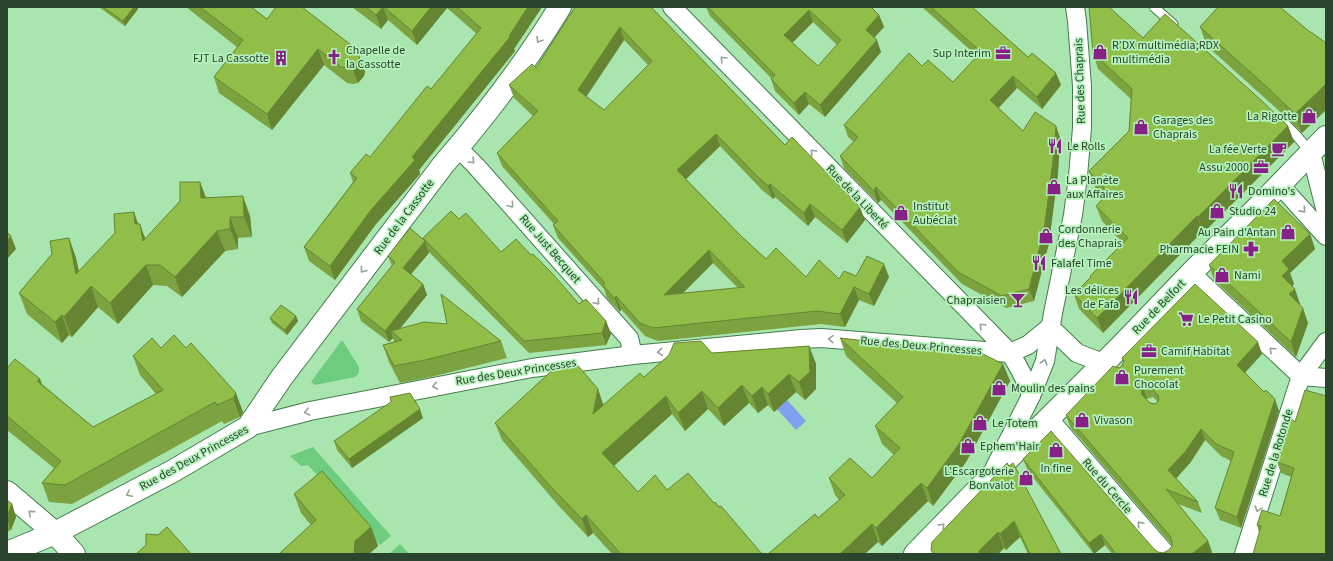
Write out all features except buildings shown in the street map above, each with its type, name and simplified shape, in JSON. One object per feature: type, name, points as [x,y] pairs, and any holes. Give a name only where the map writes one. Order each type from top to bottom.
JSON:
[{"type":"main road","name":"Rue de la Cassotte","points":[[248,427],[282,377],[443,165],[522,66],[560,7]]},
{"type":"main road","name":"Rue de Belfort","points":[[915,554],[1048,418],[1108,362],[1191,273],[1326,137]]},
{"type":"main road","name":"Rue des Deux Princesses","points":[[7,553],[55,533],[173,470],[248,427]]},
{"type":"main road","points":[[7,492],[55,533],[74,554]]},
{"type":"street","name":"Rue de la Liberté","points":[[672,7],[1010,353],[1027,383],[1031,396]]},
{"type":"street","name":"Rue des Chaprais","points":[[1050,327],[1073,215],[1082,128],[1082,86],[1075,7]]},
{"type":"street","name":"Rue Just Becquet","points":[[458,148],[485,175],[628,338],[633,355]]},
{"type":"street","points":[[1311,153],[1326,212]]},
{"type":"street","points":[[1280,184],[1326,236]]},
{"type":"street","points":[[1191,273],[1300,376],[1326,378]]},
{"type":"street","name":"Rue des Deux Princesses","points":[[248,427],[310,411],[459,381],[532,368],[633,355],[821,338],[1010,353],[1028,345],[1050,327]]},
{"type":"street","points":[[1050,327],[1077,353],[1108,362]]},
{"type":"street","name":"Rue de Belfort","points":[[991,476],[1031,396],[1044,361],[1050,327]]},
{"type":"street","name":"Rue de la Rotonde","points":[[1244,554],[1300,376],[1326,342]]},
{"type":"street","name":"Rue du Cercle","points":[[1048,418],[1166,554]]},
{"type":"lane","points":[[1154,7],[1177,28]]},
{"type":"lane","points":[[1272,112],[1296,135],[1311,153]]},
{"type":"green space","points":[[342,340],[359,367],[359,373],[355,377],[315,385],[311,382]]},
{"type":"green space","points":[[313,447],[391,536],[380,545],[308,465],[301,466],[290,456]]},
{"type":"green space","points":[[400,544],[409,554],[389,554]]},
{"type":"water","points":[[787,400],[806,421],[796,430],[777,409]]},
{"type":"place","name":"R’DX multimédia;RDX multimédia","points":[[1100,52]]},
{"type":"place","name":"Sup Interim","points":[[1003,53]]},
{"type":"place","name":"Chapelle de la Cassotte","points":[[334,57]]},
{"type":"place","name":"FJT La Cassotte","points":[[281,58]]},
{"type":"place","name":"La Rigotte","points":[[1309,116]]},
{"type":"place","name":"Garages des Chaprais","points":[[1141,127]]},
{"type":"place","name":"Le Rolls","points":[[1055,146]]},
{"type":"place","name":"La fée Verte","points":[[1279,149]]},
{"type":"place","name":"Assu 2000","points":[[1261,167]]},
{"type":"place","name":"La Planète aux Affaires","points":[[1054,187]]},
{"type":"place","name":"Domino's","points":[[1236,191]]},
{"type":"place","name":"Studio 24","points":[[1217,211]]},
{"type":"place","name":"Institut Aubéclat","points":[[901,213]]},
{"type":"place","name":"Au Pain d'Antan","points":[[1288,232]]},
{"type":"place","name":"Cordonnerie des Chaprais","points":[[1046,236]]},
{"type":"place","name":"Pharmacie FEIN","points":[[1251,249]]},
{"type":"place","name":"Falafel Time","points":[[1039,263]]},
{"type":"place","name":"Nami","points":[[1222,275]]},
{"type":"place","name":"Les délices de Fafa","points":[[1131,297]]},
{"type":"place","name":"Chapraisien","points":[[1018,300]]},
{"type":"place","name":"Le Petit Casino","points":[[1186,319]]},
{"type":"place","name":"Camif Habitat","points":[[1149,351]]},
{"type":"place","name":"Purement Chocolat","points":[[1122,377]]},
{"type":"place","name":"Moulin des pains","points":[[999,388]]},
{"type":"place","name":"Vivason","points":[[1082,420]]},
{"type":"place","name":"Le Totem","points":[[980,423]]},
{"type":"place","name":"Ephem'Hair","points":[[968,446]]},
{"type":"place","name":"In fine","points":[[1056,450]]},
{"type":"place","name":"L’Escargoterie Bonvalot","points":[[1026,478]]}]
